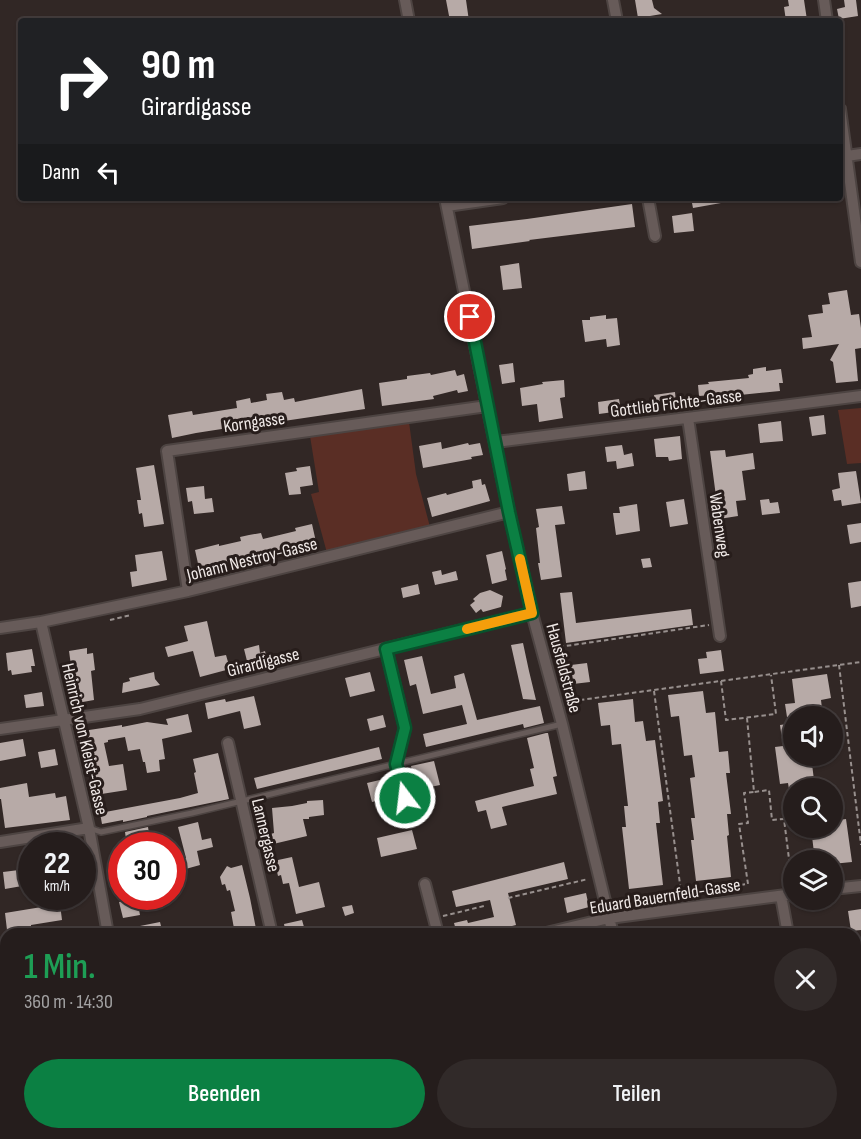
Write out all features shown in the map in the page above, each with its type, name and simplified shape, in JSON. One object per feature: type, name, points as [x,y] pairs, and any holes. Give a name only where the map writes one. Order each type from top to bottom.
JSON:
[{"type":"street","points":[[405,0],[408,18]]},
{"type":"street","points":[[613,0],[616,18]]},
{"type":"street","points":[[824,0],[827,18]]},
{"type":"street","points":[[861,154],[843,156],[861,262]]},
{"type":"street","points":[[649,201],[655,236]]},
{"type":"street","name":"Hausfeldstraße","points":[[446,202],[509,512],[532,613],[557,703],[612,928]]},
{"type":"street","name":"Gottlieb Fichte-Gasse","points":[[496,442],[861,396]]},
{"type":"street","name":"Korngasse","points":[[188,591],[167,451],[488,406]]},
{"type":"street","name":"Wabenweg","points":[[688,418],[720,636]]},
{"type":"street","name":"Johann Nestroy-Gasse","points":[[0,628],[42,622],[188,591],[509,512]]},
{"type":"street","name":"Girardigasse","points":[[0,729],[140,709],[532,613]]},
{"type":"street","name":"Heinrich von Kleist-Gasse","points":[[42,622],[89,828],[107,928]]},
{"type":"street","points":[[386,649],[405,728],[396,764],[410,816]]},
{"type":"street","name":"Lannergasse","points":[[228,743],[271,928]]},
{"type":"street","points":[[0,842],[89,828]]},
{"type":"street","points":[[425,884],[436,928]]},
{"type":"street","points":[[843,888],[861,886]]},
{"type":"street","points":[[781,896],[787,928]]},
{"type":"street","name":"Eduard Bauernfeld-Gasse","points":[[567,928],[609,918],[781,896]]},
{"type":"lane","points":[[89,828],[101,832],[562,724]]},
{"type":"path","points":[[542,649],[718,624]]},
{"type":"path","points":[[557,703],[861,662]]},
{"type":"path","points":[[839,665],[861,845]]},
{"type":"path","points":[[721,681],[726,720],[776,714],[771,674]]},
{"type":"path","points":[[654,690],[683,908]]},
{"type":"path","points":[[747,718],[754,792]]},
{"type":"path","points":[[681,892],[748,884],[740,824],[748,823],[744,793],[769,790],[772,820],[784,819],[788,850]]},
{"type":"path","points":[[508,898],[599,876]]},
{"type":"path","points":[[434,918],[484,906]]},
{"type":"shaded area","points":[[861,408],[861,463],[847,464],[838,410]]},
{"type":"shaded area","points":[[409,422],[416,474],[430,527],[327,553],[311,494],[319,492],[310,436]]},
{"type":"building","points":[[446,0],[466,0],[469,18],[449,18]]},
{"type":"building","points":[[635,0],[652,0],[654,8],[662,14],[638,18]]},
{"type":"building","points":[[788,0],[804,0],[807,18],[786,18],[784,7],[789,6]]},
{"type":"building","points":[[844,0],[856,0],[858,16],[839,18],[837,9],[845,7]]},
{"type":"building","points":[[692,201],[721,201],[721,203],[693,208]]},
{"type":"building","points":[[632,204],[635,227],[472,249],[469,226]]},
{"type":"building","points":[[692,213],[694,231],[674,233],[672,216]]},
{"type":"building","points":[[519,263],[522,288],[503,290],[500,266]]},
{"type":"building","points":[[847,290],[851,315],[859,314],[861,328],[861,348],[855,349],[858,381],[836,383],[833,362],[830,360],[839,344],[803,349],[802,338],[812,337],[808,315],[823,313],[822,305],[830,304],[828,293]]},
{"type":"building","points":[[606,315],[606,319],[617,318],[620,345],[607,347],[606,339],[585,342],[582,320]]},
{"type":"building","points":[[513,363],[515,382],[502,384],[499,365]]},
{"type":"building","points":[[766,367],[766,371],[781,369],[783,383],[779,383],[780,391],[711,398],[711,395],[699,396],[698,385],[749,378],[748,375],[753,374],[753,369]]},
{"type":"building","points":[[455,370],[457,376],[464,374],[468,391],[458,393],[457,390],[433,396],[434,399],[382,406],[379,383],[407,379],[407,376],[430,373],[431,375]]},
{"type":"building","points":[[564,380],[565,397],[560,398],[563,418],[539,422],[537,404],[522,406],[520,388],[543,384],[542,382]]},
{"type":"building","points":[[362,389],[365,409],[277,422],[277,420],[172,438],[168,415],[192,411],[193,415],[237,408],[236,401],[250,398],[251,403],[267,400],[266,394],[282,392],[284,400],[294,398],[295,402]]},
{"type":"building","points":[[675,392],[676,403],[656,405],[654,395]]},
{"type":"building","points":[[619,399],[621,411],[599,414],[598,402]]},
{"type":"building","points":[[824,415],[826,434],[812,436],[809,417]]},
{"type":"building","points":[[781,421],[783,441],[760,443],[758,424]]},
{"type":"building","points":[[680,436],[682,459],[669,461],[668,457],[656,457],[654,439]]},
{"type":"building","points":[[441,442],[442,449],[468,443],[469,445],[480,443],[483,455],[423,468],[419,446]]},
{"type":"building","points":[[622,445],[624,455],[632,453],[634,466],[617,469],[616,461],[607,462],[605,447]]},
{"type":"building","points":[[725,450],[726,457],[753,453],[755,469],[742,471],[746,500],[736,501],[738,516],[719,519],[710,451]]},
{"type":"building","points":[[154,465],[164,524],[144,527],[137,500],[141,500],[136,468]]},
{"type":"building","points":[[310,466],[313,485],[300,487],[301,494],[289,495],[285,473],[297,471],[296,468]]},
{"type":"building","points":[[585,471],[587,489],[569,491],[567,474]]},
{"type":"building","points":[[856,471],[861,503],[842,506],[841,500],[834,501],[832,490],[840,488],[838,473]]},
{"type":"building","points":[[481,479],[482,485],[485,484],[490,501],[432,517],[427,498],[473,488],[472,481]]},
{"type":"building","points":[[204,486],[205,499],[212,498],[214,512],[194,514],[192,501],[188,502],[186,488]]},
{"type":"building","points":[[684,499],[688,524],[670,527],[666,502]]},
{"type":"building","points":[[769,499],[770,503],[778,502],[780,513],[762,515],[760,500]]},
{"type":"building","points":[[637,504],[640,531],[616,535],[613,513],[620,513],[619,507]]},
{"type":"building","points":[[562,506],[565,524],[555,525],[562,577],[541,580],[536,509]]},
{"type":"building","points":[[861,523],[861,542],[850,544],[847,525]]},
{"type":"building","points":[[312,524],[316,542],[254,556],[255,558],[224,566],[225,571],[201,577],[195,550],[241,541],[240,537],[261,533],[263,539],[296,531],[295,528]]},
{"type":"building","points":[[162,551],[167,580],[132,587],[130,572],[137,571],[135,555]]},
{"type":"building","points":[[502,551],[507,580],[492,584],[486,555]]},
{"type":"building","points":[[650,558],[652,567],[643,568],[641,559]]},
{"type":"building","points":[[441,570],[442,575],[456,571],[458,580],[435,585],[432,572]]},
{"type":"building","points":[[861,581],[861,606],[851,608],[848,583]]},
{"type":"building","points":[[418,584],[420,594],[403,598],[401,588]]},
{"type":"building","points":[[490,590],[503,596],[501,607],[483,612],[481,609],[476,613],[470,605],[475,601],[473,599],[480,593]]},
{"type":"building","points":[[572,592],[576,623],[691,609],[693,625],[566,643],[560,593]]},
{"type":"building","points":[[207,621],[215,657],[226,655],[230,669],[200,677],[193,651],[168,657],[165,647],[188,641],[184,626]]},
{"type":"building","points":[[523,643],[536,700],[523,699],[511,645]]},
{"type":"building","points":[[259,645],[260,653],[265,651],[267,660],[248,665],[244,649]]},
{"type":"building","points":[[87,648],[87,654],[93,653],[95,670],[91,671],[94,700],[70,702],[67,681],[73,680],[69,651]]},
{"type":"building","points":[[32,649],[35,666],[31,666],[32,672],[12,675],[11,670],[8,671],[6,653]]},
{"type":"building","points":[[721,650],[724,671],[700,674],[698,659],[707,658],[706,652]]},
{"type":"building","points":[[422,656],[431,694],[456,688],[454,676],[464,673],[477,720],[540,706],[544,723],[524,728],[523,724],[426,747],[423,734],[467,724],[462,705],[423,714],[416,684],[410,686],[404,660]]},
{"type":"building","points":[[587,663],[590,682],[573,684],[571,665]]},
{"type":"building","points":[[154,672],[155,679],[160,685],[122,693],[123,683],[130,681],[129,678]]},
{"type":"building","points":[[370,672],[375,691],[350,697],[345,678]]},
{"type":"building","points":[[827,674],[831,698],[821,700],[822,706],[785,706],[785,704],[795,703],[792,679]]},
{"type":"building","points":[[703,691],[706,713],[715,712],[719,752],[728,751],[730,773],[726,773],[731,814],[727,814],[729,835],[727,836],[731,877],[696,881],[691,840],[694,840],[691,818],[695,818],[690,778],[695,777],[692,755],[684,756],[679,716],[671,717],[668,695]]},
{"type":"building","points":[[42,692],[44,706],[26,708],[24,695]]},
{"type":"building","points":[[254,696],[261,725],[244,729],[240,711],[208,719],[205,703],[225,699],[226,702]]},
{"type":"building","points":[[633,699],[635,722],[643,721],[646,741],[655,740],[663,801],[658,802],[660,823],[656,823],[663,885],[629,889],[622,827],[626,827],[624,806],[628,806],[621,744],[612,745],[610,725],[601,726],[598,703]]},
{"type":"building","points":[[188,714],[192,732],[162,739],[165,759],[159,760],[160,771],[147,773],[140,749],[128,751],[125,737],[104,743],[109,766],[123,764],[127,790],[95,795],[90,765],[83,767],[76,732],[147,722],[168,725],[166,719]]},
{"type":"building","points":[[383,715],[386,727],[370,731],[367,719]]},
{"type":"building","points":[[780,725],[783,725],[783,746]]},
{"type":"building","points":[[548,733],[557,776],[553,777],[557,794],[502,807],[507,825],[491,829],[486,810],[478,812],[475,801],[534,786],[530,769],[534,768],[527,738]]},
{"type":"building","points":[[23,739],[26,756],[0,761],[0,743]]},
{"type":"building","points":[[783,746],[783,766],[812,766],[814,778],[783,778],[783,784],[780,784],[775,747]]},
{"type":"building","points":[[379,747],[382,759],[257,789],[254,778]]},
{"type":"building","points":[[55,749],[58,765],[41,768],[38,752]]},
{"type":"building","points":[[218,753],[229,799],[123,822],[123,820],[102,824],[100,813],[198,793],[193,759]]},
{"type":"building","points":[[434,761],[440,785],[416,790],[411,766]]},
{"type":"building","points":[[384,779],[388,798],[372,802],[367,783]]},
{"type":"building","points":[[27,783],[29,797],[55,793],[56,798],[66,796],[70,820],[5,828],[0,788]]},
{"type":"building","points":[[323,800],[324,815],[303,819],[307,836],[269,845],[267,835],[274,833],[272,808]]},
{"type":"building","points":[[843,819],[846,819],[852,862],[843,863],[843,850],[814,850],[812,838],[843,838]]},
{"type":"building","points":[[198,822],[202,840],[211,838],[213,847],[197,851],[200,865],[186,869],[186,832],[179,832],[178,827]]},
{"type":"building","points":[[148,827],[149,832],[125,832]]},
{"type":"building","points":[[412,830],[417,849],[381,857],[377,838]]},
{"type":"building","points":[[292,857],[299,887],[319,882],[325,907],[296,914],[289,883],[283,884],[281,875],[278,876],[275,863],[278,860]]},
{"type":"building","points":[[564,862],[568,879],[508,893],[516,925],[504,928],[455,928],[454,923],[467,920],[468,923],[494,917],[490,900],[456,907],[452,891]]},
{"type":"building","points":[[242,865],[256,928],[234,928],[231,912],[235,911],[230,890],[227,891],[225,884],[222,885],[220,877],[227,866],[231,868]]},
{"type":"building","points":[[18,870],[18,887],[5,889],[3,872]]},
{"type":"building","points":[[586,893],[589,907],[567,913],[564,898]]},
{"type":"building","points":[[352,905],[354,913],[345,916],[342,907]]},
{"type":"building","points":[[861,909],[861,928],[851,928],[848,911]]},
{"type":"building","points":[[23,910],[61,910],[62,920],[31,925],[31,927],[7,928],[5,913]]},
{"type":"building","points":[[121,910],[139,910],[140,915],[123,918]]},
{"type":"building","points":[[302,920],[304,928],[285,928],[284,924]]},
{"type":"building","points":[[160,922],[162,928],[140,928],[140,926]]},
{"type":"slow traffic","points":[[467,629],[532,613],[520,559]]},
{"type":"route","points":[[405,798],[396,764],[405,728],[386,649],[532,613],[509,512],[470,317]]}]
